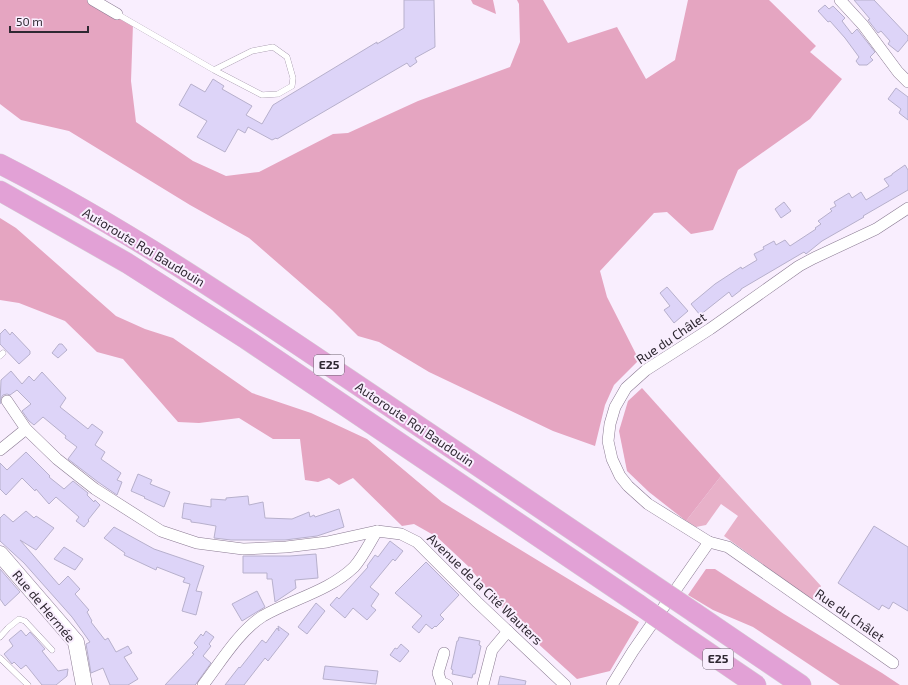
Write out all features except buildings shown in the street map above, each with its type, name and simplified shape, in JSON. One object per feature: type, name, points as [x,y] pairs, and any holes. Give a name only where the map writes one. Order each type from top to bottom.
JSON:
[{"type":"highway","name":"Autoroute Roi Baudouin","points":[[0,164],[24,176],[139,242],[256,316],[801,685]]},
{"type":"highway","name":"Autoroute Roi Baudouin","points":[[0,191],[127,263],[246,339],[756,685]]},
{"type":"street","points":[[93,0],[117,14]]},
{"type":"street","points":[[840,0],[863,25],[898,72],[908,82]]},
{"type":"street","name":"Rue du Châlet","points":[[893,663],[728,547],[709,542],[648,504],[628,486],[620,476],[612,459],[608,440],[610,424],[615,407],[626,388],[646,370],[710,329],[799,266],[876,229],[908,208]]},
{"type":"street","name":"Avenue de la Cité Wauters","points":[[5,402],[26,429],[57,458],[95,489],[162,531],[197,543],[243,549],[286,547],[328,542],[377,531],[401,534],[417,542],[565,685]]},
{"type":"street","points":[[0,450],[26,429]]},
{"type":"street","points":[[203,685],[246,631],[262,617],[331,584],[347,572],[355,565],[377,531]]},
{"type":"street","points":[[612,685],[633,651],[709,542]]},
{"type":"street","name":"Rue de Hermée","points":[[0,554],[76,642],[84,685]]},
{"type":"street","points":[[484,685],[492,650],[508,631]]},
{"type":"street","points":[[444,652],[438,673],[441,682],[447,685]]},
{"type":"lane","points":[[117,14],[214,70],[262,95],[278,94],[292,86],[293,78],[287,58],[273,47],[252,51],[214,70]]},
{"type":"lane","points":[[0,637],[8,628],[19,620],[26,621],[52,650]]},
{"type":"lane","points":[[0,658],[28,685]]},
{"type":"shaded area","points":[[0,0],[93,0],[133,24],[131,81],[136,122],[193,161],[226,176],[259,172],[333,134],[348,133],[418,101],[510,67],[520,42],[519,4],[517,0],[543,0],[568,43],[617,27],[646,79],[675,60],[688,0],[769,0],[816,46],[810,52],[842,79],[810,119],[738,170],[713,230],[691,234],[667,212],[654,213],[600,271],[607,297],[639,360],[614,385],[605,405],[595,446],[553,431],[429,372],[379,342],[358,336],[332,310],[249,238],[190,205],[69,131],[21,120],[0,104]]},
{"type":"shaded area","points":[[471,0],[493,0],[496,14],[473,4]]},
{"type":"shaded area","points":[[0,218],[16,228],[116,316],[145,329],[173,338],[252,393],[311,413],[367,439],[442,502],[639,622],[610,671],[577,679],[514,622],[469,567],[437,537],[414,524],[402,526],[353,478],[339,485],[329,478],[318,482],[305,480],[300,439],[273,439],[239,418],[199,423],[178,422],[123,359],[97,352],[65,321],[19,303],[0,300]]},
{"type":"shaded area","points":[[642,388],[721,476],[686,521],[649,492],[627,471],[619,431],[628,401]]},
{"type":"shaded area","points":[[721,476],[821,586],[812,600],[724,536],[738,516],[721,504],[706,525],[696,527],[686,521]]},
{"type":"shaded area","points":[[706,569],[715,569],[784,614],[900,685],[840,685],[753,627],[713,610],[688,595]]}]
